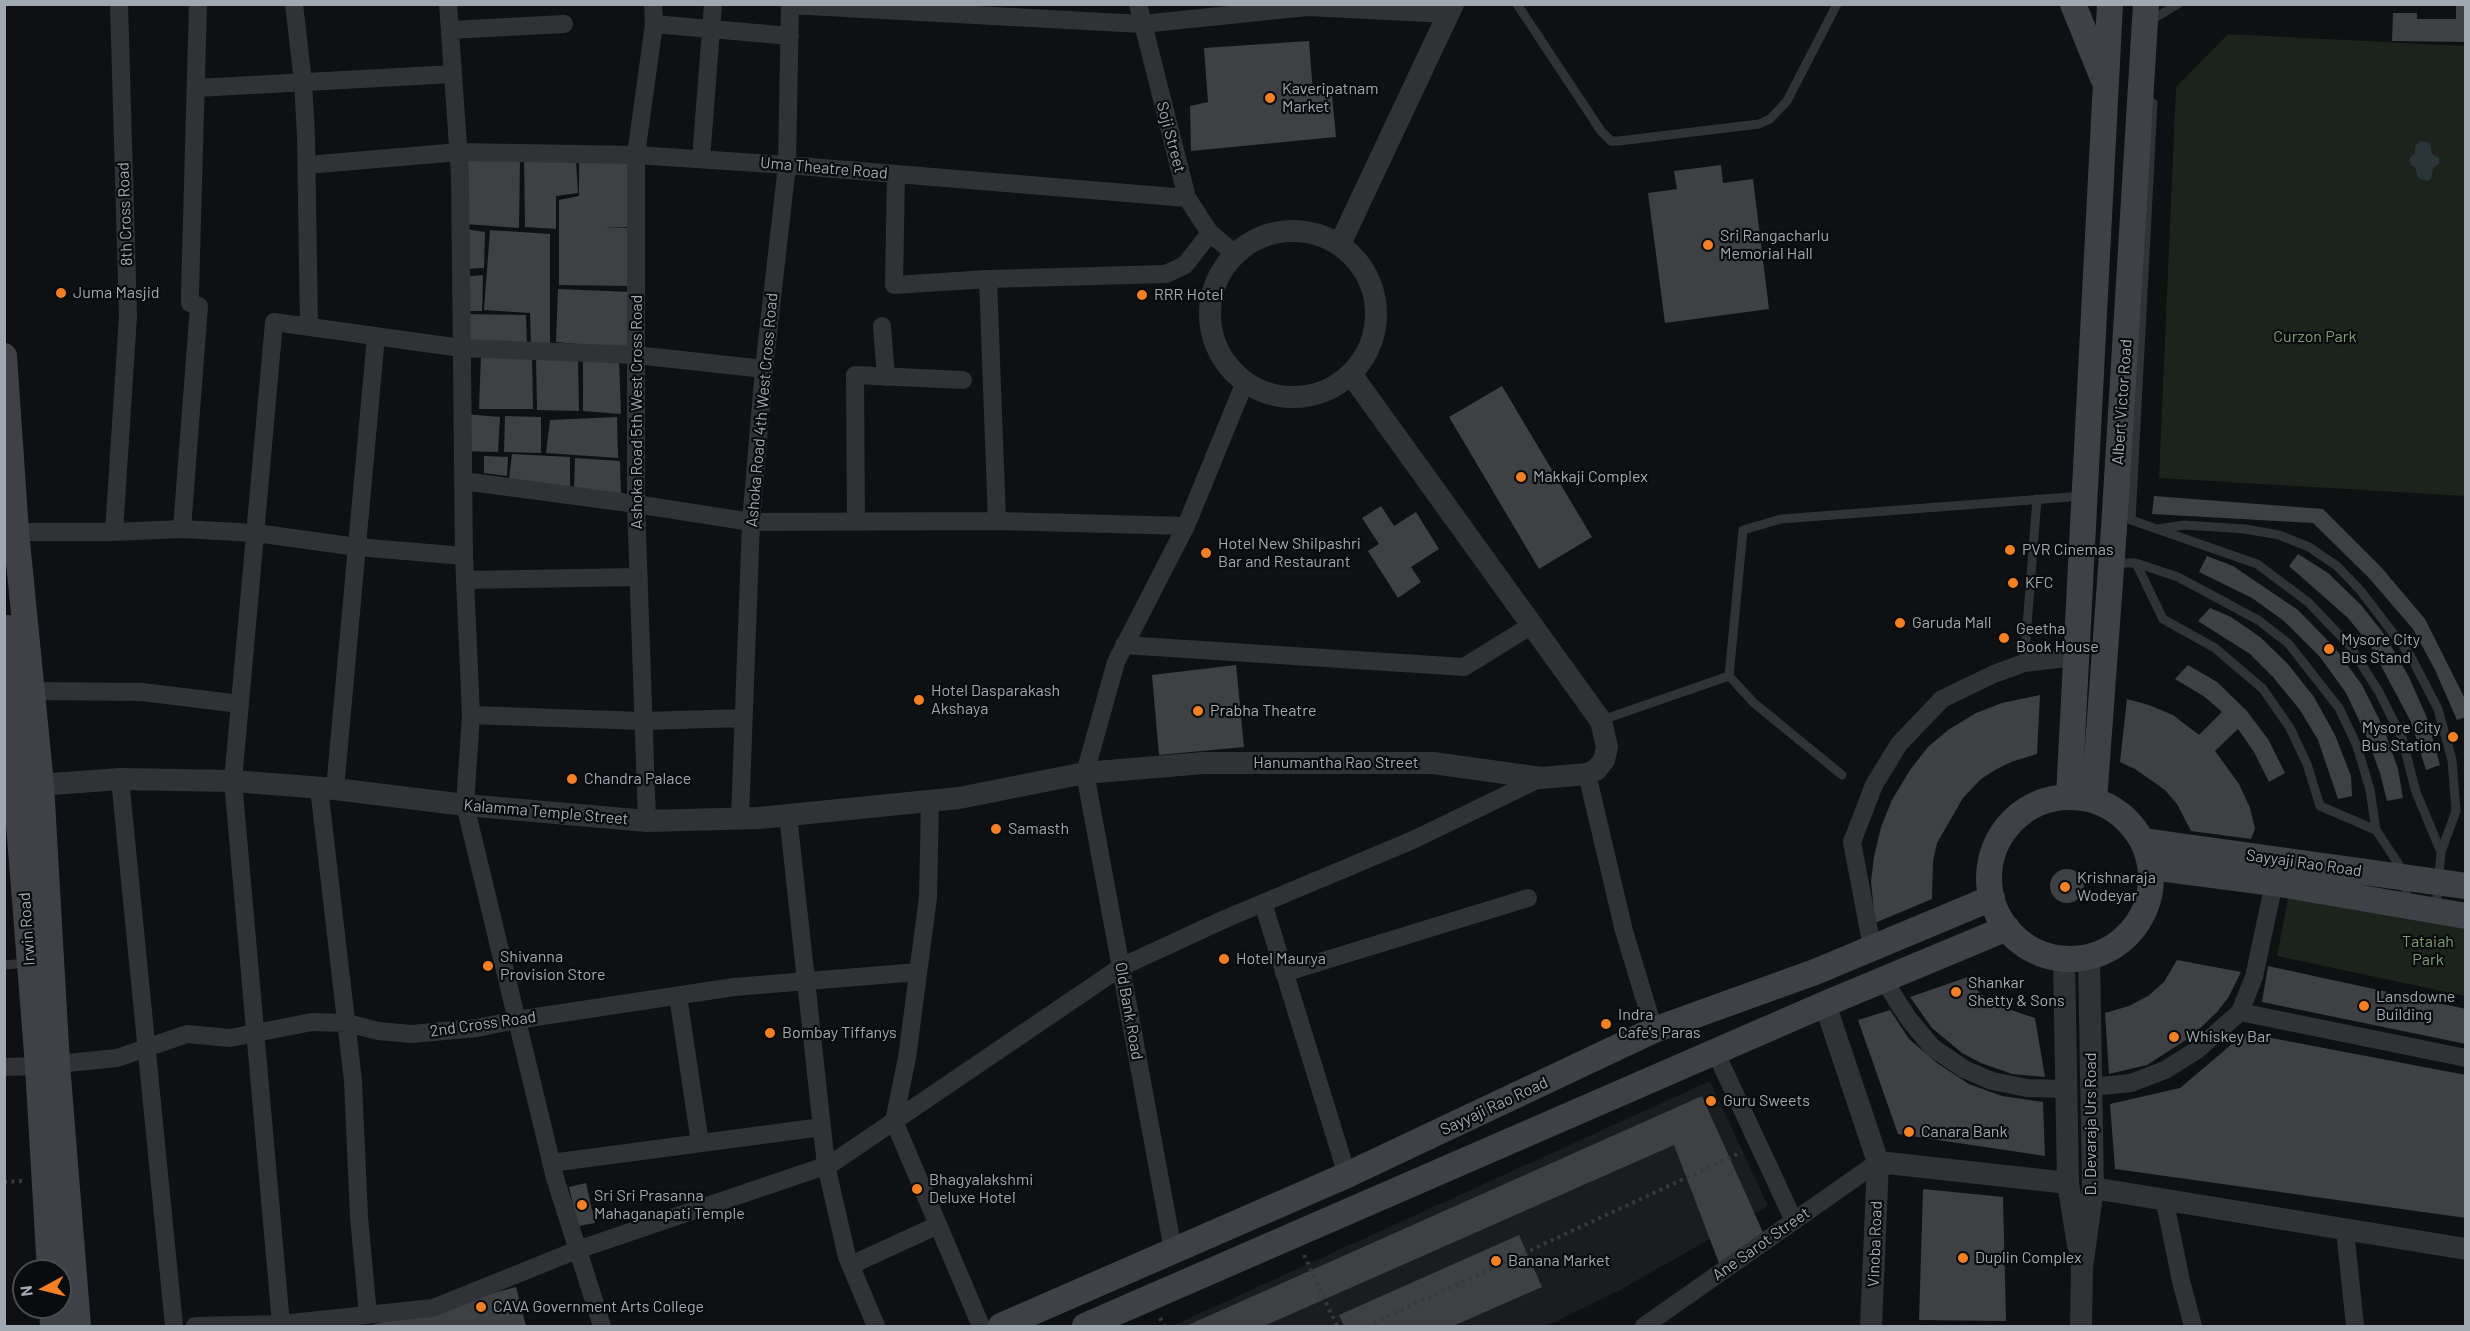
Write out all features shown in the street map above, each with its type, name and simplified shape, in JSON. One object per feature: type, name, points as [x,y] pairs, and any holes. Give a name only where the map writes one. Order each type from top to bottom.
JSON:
[{"type":"main road","points":[[2073,4],[2106,86]]},
{"type":"main road","name":"Albert Victor Road","points":[[2069,796],[2110,4]]},
{"type":"main road","name":"Albert Victor Road","points":[[2094,800],[2123,563],[2146,14]]},
{"type":"main road","points":[[4,356],[16,532],[32,691],[21,785],[47,1065],[78,1326]]},
{"type":"main road","name":"Irwin Road","points":[[4,586],[8,654],[21,785],[30,963],[47,1065],[50,1259]]},
{"type":"main road","points":[[2069,796],[2094,800],[2114,809],[2130,823],[2142,841],[2151,867],[2151,891],[2143,914],[2130,933],[2111,948],[2077,958],[2042,954],[2023,944],[2007,928],[1998,914],[1992,898],[1989,874],[1994,850],[2006,829],[2023,812],[2045,801],[2069,796]]},
{"type":"main road","name":"Sayyaji Rao Road","points":[[2142,841],[2466,886]]},
{"type":"main road","name":"Sayyaji Rao Road","points":[[2151,867],[2274,883],[2466,916]]},
{"type":"main road","name":"Sayyaji Rao Road","points":[[1001,1326],[1347,1175],[1654,1030],[1815,972],[1992,898]]},
{"type":"main road","points":[[1085,1326],[1715,1051],[2007,928]]},
{"type":"street","name":"8th Cross Road","points":[[114,532],[128,316],[119,4]]},
{"type":"street","points":[[182,529],[199,306],[190,303],[198,4]]},
{"type":"street","points":[[294,4],[303,82],[307,165],[309,327]]},
{"type":"street","points":[[448,4],[459,152],[464,556],[471,715],[465,805],[551,1163],[602,1326]]},
{"type":"street","name":"Ashoka Road 5th West Cross Road","points":[[646,820],[636,504],[636,155],[654,24],[653,4]]},
{"type":"street","points":[[701,159],[713,4]]},
{"type":"street","name":"Soji Street","points":[[1138,4],[1187,198],[1210,233],[1235,254]]},
{"type":"street","points":[[790,5],[1142,24],[1307,7],[1450,9],[1472,4]]},
{"type":"street","name":"Ashoka Road 4th West Cross Road","points":[[740,817],[751,522],[764,369],[787,165],[790,5]]},
{"type":"street","points":[[1340,244],[1450,9]]},
{"type":"street","points":[[450,30],[564,24]]},
{"type":"street","points":[[654,24],[789,36]]},
{"type":"street","points":[[197,88],[453,74]]},
{"type":"street","name":"Uma Theatre Road","points":[[307,165],[459,152],[636,155],[1187,198]]},
{"type":"street","points":[[896,174],[894,285],[988,279],[1166,274],[1185,265],[1210,233]]},
{"type":"street","points":[[1286,230],[1314,232],[1340,244],[1358,261],[1370,282],[1376,307],[1374,332],[1366,355],[1351,374],[1332,388],[1311,396],[1288,397],[1265,393],[1245,382],[1225,361],[1213,335],[1210,306],[1218,278],[1235,254],[1258,238],[1286,230]]},
{"type":"street","points":[[988,279],[997,521]]},
{"type":"street","points":[[281,1324],[233,782],[274,322],[461,348],[636,355],[764,369]]},
{"type":"street","points":[[882,326],[885,377]]},
{"type":"street","points":[[368,1315],[359,1216],[353,1081],[327,788],[357,547],[376,336]]},
{"type":"street","points":[[1351,374],[1601,721],[1607,747],[1604,759],[1596,770],[1587,774],[1624,931],[1654,1030]]},
{"type":"street","points":[[856,521],[855,375],[963,380]]},
{"type":"street","points":[[1085,773],[1116,662],[1185,526],[1245,382]]},
{"type":"street","points":[[463,481],[751,522],[997,521],[1185,526]]},
{"type":"street","points":[[16,532],[182,529],[256,533],[357,547],[464,556]]},
{"type":"street","points":[[465,580],[639,577]]},
{"type":"street","points":[[1124,645],[1464,667],[1532,625]]},
{"type":"street","points":[[1872,947],[1852,842],[1874,785],[1899,744],[1942,699],[1994,674],[2024,663],[2075,657]]},
{"type":"street","points":[[32,691],[142,692],[240,704]]},
{"type":"street","points":[[471,715],[643,721],[744,718]]},
{"type":"street","name":"Hanumantha Rao Street","points":[[1085,773],[1203,763],[1433,763],[1540,778],[1587,774]]},
{"type":"street","name":"Kalamma Temple Street","points":[[21,785],[120,779],[233,782],[327,788],[465,805],[646,820],[788,815],[959,798],[1085,773]]},
{"type":"street","name":"Old Bank Road","points":[[1085,773],[1173,1250]]},
{"type":"street","points":[[195,1326],[281,1324],[433,1308],[577,1250],[826,1165],[1121,967],[1263,903],[1413,840],[1540,778]]},
{"type":"street","points":[[120,779],[174,1326]]},
{"type":"street","points":[[930,801],[928,897],[907,1058],[894,1121],[981,1326]]},
{"type":"street","points":[[788,815],[826,1165],[851,1265],[876,1326]]},
{"type":"street","points":[[2091,1087],[2131,1083],[2165,1070],[2197,1050],[2240,1012],[2254,976],[2274,883]]},
{"type":"street","points":[[1284,973],[1528,898]]},
{"type":"street","points":[[1263,903],[1347,1175]]},
{"type":"street","name":"D. Devaraja Urs Road","points":[[2077,958],[2091,1087],[2093,1188],[2082,1267],[2081,1326]]},
{"type":"street","name":"D. Devaraja Urs Road","points":[[2077,958],[2067,1089],[2068,1183],[2082,1267]]},
{"type":"street","name":"2nd Cross Road","points":[[4,1067],[117,1058],[188,1034],[230,1038],[312,1022],[347,1023],[378,1031],[411,1034],[477,1028],[734,987],[918,972]]},
{"type":"street","points":[[1883,979],[1908,1018],[1932,1047],[1964,1069],[1992,1082],[2027,1088],[2067,1089]]},
{"type":"street","points":[[678,996],[700,1143]]},
{"type":"street","points":[[1825,1004],[1878,1162],[2068,1183]]},
{"type":"street","points":[[2240,1012],[2466,1058]]},
{"type":"street","points":[[1715,1051],[1794,1221]]},
{"type":"street","points":[[551,1163],[822,1127]]},
{"type":"street","name":"Ane Sarot Street","points":[[1644,1326],[1878,1162]]},
{"type":"street","name":"Vinoba Road","points":[[1871,1326],[1878,1162]]},
{"type":"street","points":[[2093,1188],[2466,1249]]},
{"type":"street","points":[[2164,1198],[2193,1326]]},
{"type":"street","points":[[851,1265],[938,1225]]},
{"type":"street","points":[[2345,1230],[2355,1326]]},
{"type":"lane","points":[[1517,4],[1601,131],[1611,141],[1759,124],[1770,119],[1787,101],[1837,4]]},
{"type":"lane","points":[[2152,55],[2146,14],[2178,4]]},
{"type":"lane","points":[[2153,96],[2131,520],[2257,564],[2308,602],[2350,646],[2379,692],[2402,738],[2416,792],[2441,852]]},
{"type":"lane","points":[[1842,776],[1754,703],[1729,676],[1743,530],[1781,519],[2085,496]]},
{"type":"lane","points":[[2024,663],[2037,499]]},
{"type":"lane","points":[[2156,529],[2184,525],[2245,529],[2280,535],[2309,547],[2337,566],[2360,590],[2410,655],[2438,709],[2452,760],[2456,811],[2441,852],[2436,910]]},
{"type":"lane","points":[[2123,563],[2178,578],[2223,600],[2288,643],[2339,708],[2357,746],[2370,790],[2376,830],[2406,877],[2405,906]]},
{"type":"lane","points":[[2123,563],[2163,619],[2215,648],[2263,689],[2290,728],[2307,764],[2320,806],[2376,830]]},
{"type":"lane","points":[[1601,721],[1729,676]]},
{"type":"lane","points":[[4,965],[30,963]]},
{"type":"path","points":[[1367,1326],[1759,1144]]},
{"type":"path","points":[[1295,1235],[1337,1326]]},
{"type":"shaded area","points":[[2420,141],[2430,143],[2432,154],[2439,158],[2439,164],[2433,168],[2431,179],[2427,181],[2418,178],[2415,167],[2409,161],[2415,154],[2415,146]]},
{"type":"shaded area","points":[[1710,1081],[1768,1206],[1620,1290],[1547,1326],[1172,1326]]},
{"type":"green space","name":"Curzon Park","points":[[2228,34],[2465,46],[2465,496],[2159,478],[2176,87]]},
{"type":"green space","name":"Tataiah Park","points":[[2289,893],[2465,920],[2465,996],[2277,956]]},
{"type":"building","points":[[2456,5],[2466,5],[2466,42],[2392,41],[2393,13],[2417,13],[2417,19],[2456,19]]},
{"type":"building","name":"Kaveripatnam Market","points":[[1309,41],[1313,93],[1332,95],[1336,137],[1191,151],[1190,106],[1208,102],[1204,48]]},
{"type":"building","points":[[462,157],[520,158],[519,228],[465,224]]},
{"type":"building","points":[[579,159],[632,159],[633,227],[602,227],[631,228],[631,286],[559,285],[559,200],[579,196]]},
{"type":"building","points":[[524,160],[576,160],[578,193],[556,196],[556,229],[525,227]]},
{"type":"building","name":"Sri Rangacharlu Memorial Hall","points":[[1721,165],[1723,183],[1753,179],[1769,309],[1665,323],[1648,193],[1677,189],[1674,171]]},
{"type":"building","points":[[465,229],[485,232],[484,268],[465,269]]},
{"type":"building","points":[[490,230],[550,234],[550,347],[531,345],[530,313],[484,310]]},
{"type":"building","points":[[483,275],[482,311],[465,311],[463,277]]},
{"type":"building","points":[[558,289],[632,292],[632,349],[556,342]]},
{"type":"building","points":[[464,314],[526,315],[527,346],[465,342]]},
{"type":"building","points":[[481,354],[532,355],[533,409],[479,409]]},
{"type":"building","points":[[536,356],[578,358],[579,411],[537,410]]},
{"type":"building","points":[[583,357],[619,358],[621,414],[583,411]]},
{"type":"building","name":"Makkaji Complex","points":[[1502,386],[1592,537],[1539,569],[1449,417]]},
{"type":"building","points":[[464,414],[500,417],[498,452],[462,451]]},
{"type":"building","points":[[505,416],[541,417],[541,453],[504,452]]},
{"type":"building","points":[[617,417],[618,458],[546,453],[550,420]]},
{"type":"building","points":[[512,454],[570,457],[570,487],[509,479]]},
{"type":"building","points":[[484,456],[508,457],[507,476],[484,473]]},
{"type":"building","points":[[575,458],[620,461],[621,496],[574,489]]},
{"type":"building","points":[[2154,496],[2323,509],[2381,567],[2425,619],[2466,701],[2466,717],[2457,720],[2435,670],[2413,629],[2369,578],[2313,523],[2152,514]]},
{"type":"building","points":[[1381,506],[1394,526],[1416,512],[1439,549],[1411,567],[1421,582],[1398,598],[1368,551],[1379,544],[1362,518]]},
{"type":"building","points":[[2298,554],[2328,573],[2361,605],[2384,634],[2409,677],[2427,718],[2440,765],[2426,770],[2411,722],[2370,645],[2348,618],[2289,566]]},
{"type":"building","points":[[2207,556],[2233,566],[2298,610],[2335,648],[2362,685],[2384,729],[2398,769],[2403,798],[2387,801],[2380,773],[2366,735],[2346,693],[2320,657],[2284,621],[2252,598],[2199,572]]},
{"type":"building","points":[[2210,608],[2231,617],[2260,637],[2287,663],[2314,697],[2335,735],[2351,776],[2352,796],[2338,799],[2318,740],[2300,710],[2273,677],[2250,654],[2198,621]]},
{"type":"building","name":"Prabha Theatre","points":[[1236,665],[1244,747],[1159,755],[1152,675]]},
{"type":"building","points":[[2188,665],[2217,682],[2246,710],[2268,739],[2285,773],[2269,782],[2254,752],[2238,729],[2215,751],[2239,784],[2250,808],[2255,829],[2251,839],[2191,831],[2177,804],[2165,790],[2135,769],[2120,762],[2127,699],[2173,715],[2199,735],[2222,712],[2205,697],[2175,679]]},
{"type":"building","points":[[2040,695],[2037,754],[1995,770],[1981,779],[1963,798],[1937,843],[1933,861],[1932,899],[1875,923],[1871,881],[1874,857],[1881,827],[1892,800],[1910,770],[1928,747],[1948,730],[1976,713],[2002,703]]},
{"type":"building","points":[[2067,869],[2079,874],[2084,886],[2079,898],[2067,903],[2055,898],[2050,886],[2055,874]]},
{"type":"building","points":[[2177,960],[2241,972],[2228,998],[2192,1036],[2147,1065],[2109,1074],[2105,1013],[2129,1006],[2148,996],[2164,982]]},
{"type":"building","name":"Lansdowne Building","points":[[2268,966],[2466,1009],[2466,1044],[2262,1002]]},
{"type":"building","points":[[1968,977],[1988,1000],[2035,1018],[2045,1077],[2012,1074],[1981,1063],[1962,1053],[1932,1028],[1910,997]]},
{"type":"building","points":[[1890,1010],[1909,1039],[1937,1063],[1969,1084],[2002,1096],[2043,1102],[2045,1156],[1898,1134],[1858,1020]]},
{"type":"building","points":[[2245,1033],[2466,1075],[2466,1218],[2115,1169],[2110,1104],[2180,1088]]},
{"type":"building","points":[[1702,1096],[1770,1248],[1719,1263],[1674,1145],[1264,1326],[1186,1326]]},
{"type":"building","name":"Sri Sri Prasanna Mahaganapati Temple","points":[[586,1183],[595,1223],[578,1226],[569,1187]]},
{"type":"building","name":"Duplin Complex","points":[[1923,1189],[2003,1197],[2006,1321],[1919,1320]]},
{"type":"building","name":"Banana Market","points":[[1519,1235],[1542,1287],[1453,1326],[1344,1326],[1339,1315]]},
{"type":"building","name":"CAVA Government Arts College","points":[[516,1287],[526,1326],[368,1326]]},
{"type":"place","name":"Kaveripatnam Market","points":[[1270,98]]},
{"type":"place","name":"Sri Rangacharlu Memorial Hall","points":[[1708,245]]},
{"type":"place","name":"Juma Masjid","points":[[61,293]]},
{"type":"place","name":"RRR Hotel","points":[[1142,295]]},
{"type":"place","name":"Makkaji Complex","points":[[1521,477]]},
{"type":"place","name":"PVR Cinemas","points":[[2010,550]]},
{"type":"place","name":"Hotel New Shilpashri Bar and Restaurant","points":[[1206,553]]},
{"type":"place","name":"KFC","points":[[2013,583]]},
{"type":"place","name":"Garuda Mall","points":[[1900,623]]},
{"type":"place","name":"Geetha Book House","points":[[2004,638]]},
{"type":"place","name":"Mysore City Bus Stand","points":[[2329,649]]},
{"type":"place","name":"Hotel Dasparakash Akshaya","points":[[919,700]]},
{"type":"place","name":"Prabha Theatre","points":[[1198,711]]},
{"type":"place","name":"Mysore City Bus Station","points":[[2453,737]]},
{"type":"place","name":"Chandra Palace","points":[[572,779]]},
{"type":"place","name":"Samasth","points":[[996,829]]},
{"type":"place","name":"Krishnaraja Wodeyar","points":[[2065,887]]},
{"type":"place","name":"Hotel Maurya","points":[[1224,959]]},
{"type":"place","name":"Shivanna Provision Store","points":[[488,966]]},
{"type":"place","name":"Shankar Shetty & Sons","points":[[1956,992]]},
{"type":"place","name":"Lansdowne Building","points":[[2364,1006]]},
{"type":"place","name":"Indra Cafe's Paras","points":[[1606,1024]]},
{"type":"place","name":"Bombay Tiffanys","points":[[770,1033]]},
{"type":"place","name":"Whiskey Bar","points":[[2174,1037]]},
{"type":"place","name":"Guru Sweets","points":[[1711,1101]]},
{"type":"place","name":"Canara Bank","points":[[1909,1132]]},
{"type":"place","name":"Bhagyalakshmi Deluxe Hotel","points":[[917,1189]]},
{"type":"place","name":"Sri Sri Prasanna Mahaganapati Temple","points":[[582,1205]]},
{"type":"place","name":"Duplin Complex","points":[[1963,1258]]},
{"type":"place","name":"Banana Market","points":[[1496,1261]]},
{"type":"place","name":"CAVA Government Arts College","points":[[481,1307]]}]
